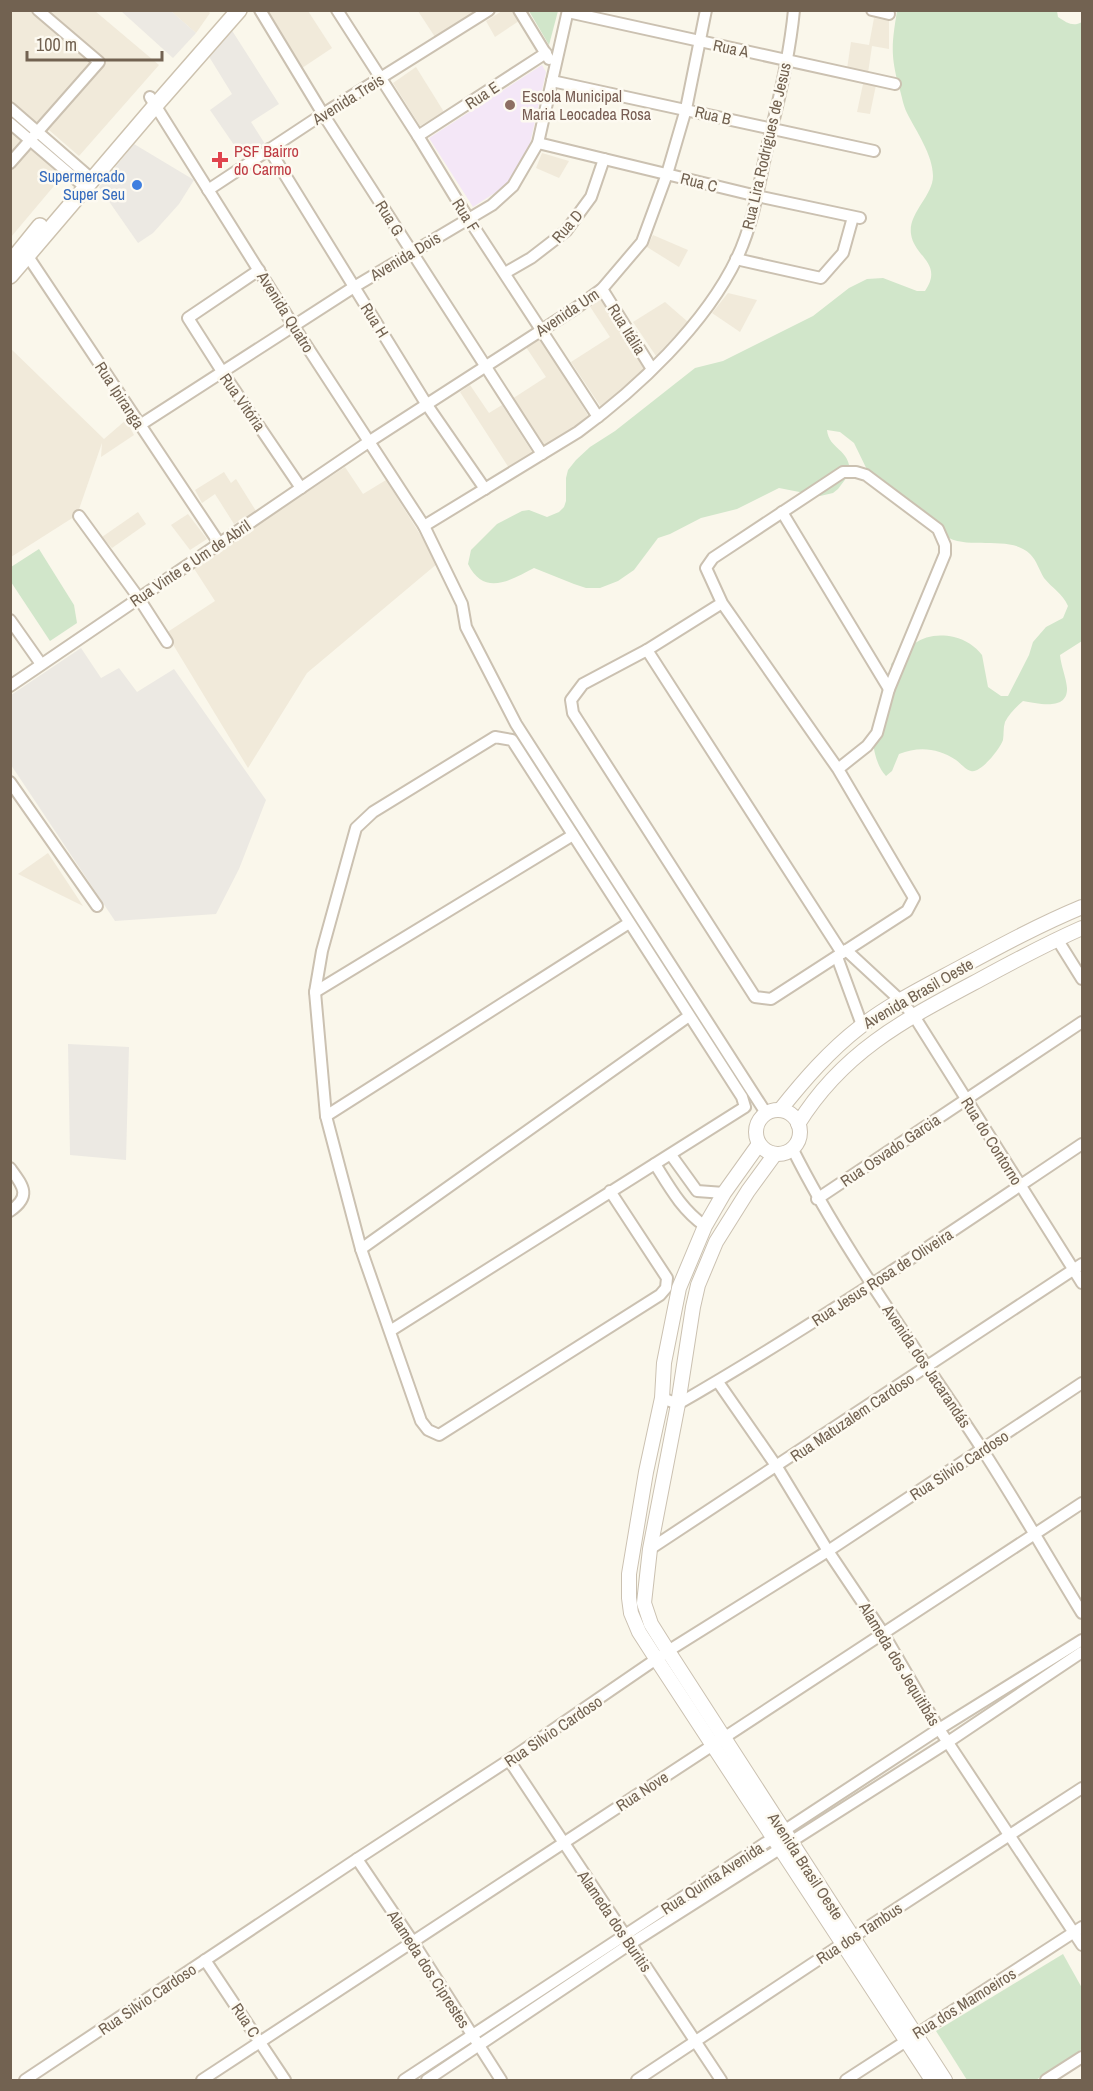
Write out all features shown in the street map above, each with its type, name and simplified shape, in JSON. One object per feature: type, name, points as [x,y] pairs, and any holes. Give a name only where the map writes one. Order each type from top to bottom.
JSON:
[{"type":"main road","points":[[10,263],[25,252],[153,101],[226,10]]},
{"type":"main road","points":[[10,276],[25,252],[82,178],[240,10]]},
{"type":"street","points":[[10,163],[99,62],[38,10]]},
{"type":"street","name":"Rua G","points":[[260,10],[323,114],[542,454]]},
{"type":"street","name":"Rua F","points":[[337,10],[382,78],[468,218],[598,417]]},
{"type":"street","name":"Avenida Treis","points":[[208,190],[323,114],[489,10]]},
{"type":"street","points":[[519,10],[546,54],[554,75]]},
{"type":"street","name":"Avenida Um","points":[[370,441],[602,289],[642,242],[667,174],[686,109],[706,10]]},
{"type":"street","name":"Rua Lira Rodrigues de Jesus","points":[[424,526],[598,417],[652,369],[703,313],[736,259],[757,196],[787,59],[794,10]]},
{"type":"street","points":[[872,10],[889,14]]},
{"type":"street","name":"Rua A","points":[[568,11],[895,84]]},
{"type":"street","name":"Avenida Dois","points":[[140,425],[354,286],[492,205],[507,193],[538,143],[568,11]]},
{"type":"street","name":"Rua E","points":[[418,136],[546,54]]},
{"type":"street","name":"Rua B","points":[[554,75],[686,109],[874,151]]},
{"type":"street","name":"Avenida Quatro","points":[[153,101],[293,325],[424,526],[462,604],[466,627],[516,724],[766,1113]]},
{"type":"street","points":[[10,108],[35,136],[82,178]]},
{"type":"street","points":[[10,123],[35,136]]},
{"type":"street","name":"Rua C","points":[[538,143],[856,218],[843,253],[821,278],[736,259]]},
{"type":"street","name":"Rua H","points":[[269,149],[427,405],[485,489]]},
{"type":"street","name":"Rua D","points":[[505,273],[531,258],[566,231],[591,197],[604,159]]},
{"type":"street","name":"Rua Ipiranga","points":[[25,252],[219,543]]},
{"type":"street","name":"Rua Vitória","points":[[259,270],[189,316],[189,319],[301,488]]},
{"type":"street","name":"Rua Itália","points":[[602,289],[652,369]]},
{"type":"street","name":"Rua Vinte e Um de Abril","points":[[10,686],[370,441]]},
{"type":"street","points":[[722,603],[647,650],[583,684],[571,700],[573,713],[754,997],[771,999],[907,911],[914,898],[838,770],[722,603],[706,568],[713,558],[843,472],[856,472],[866,475],[938,529],[945,545],[945,554],[889,689],[877,732],[867,746],[838,770]]},
{"type":"street","points":[[782,512],[889,689]]},
{"type":"street","points":[[79,516],[138,597],[167,642]]},
{"type":"street","points":[[10,620],[41,664]]},
{"type":"street","points":[[647,650],[842,954],[862,1025]]},
{"type":"street","points":[[390,1331],[610,1191],[671,1155],[745,1107],[741,1097],[512,740],[495,737],[373,812],[356,828],[322,951],[315,992],[326,1116],[361,1249],[421,1421],[428,1430],[439,1435],[660,1295],[666,1288],[667,1278],[610,1191]]},
{"type":"street","points":[[10,782],[97,906]]},
{"type":"street","points":[[315,992],[573,835]]},
{"type":"street","name":"Avenida Brasil Oeste","points":[[780,1110],[814,1069],[862,1025],[900,1000],[1047,922],[1083,907]]},
{"type":"street","points":[[326,1116],[629,923]]},
{"type":"street","name":"Avenida Brasil Oeste","points":[[798,1124],[813,1100],[846,1064],[876,1039],[1057,939],[1083,928]]},
{"type":"street","points":[[1057,939],[1083,979]]},
{"type":"street","name":"Rua do Contorno","points":[[842,954],[900,1000],[914,1016],[1020,1186],[1078,1267],[1083,1283]]},
{"type":"street","points":[[361,1249],[689,1016]]},
{"type":"street","name":"Rua Osvado Garcia","points":[[817,1198],[1083,1022]]},
{"type":"street","points":[[780,1110],[791,1114],[798,1124],[799,1137],[792,1148],[776,1154],[769,1152],[759,1144],[756,1131],[757,1124],[766,1113],[780,1110]]},
{"type":"street","name":"Avenida Brasil Oeste","points":[[719,1742],[657,1660],[639,1632],[628,1598],[629,1574],[646,1472],[662,1398],[664,1363],[679,1288],[703,1230],[724,1193],[759,1144]]},
{"type":"street","name":"Rua Jesus Rosa de Oliveira","points":[[678,1404],[718,1382],[873,1285],[1083,1144]]},
{"type":"street","name":"Avenida dos Jacarandás","points":[[792,1148],[817,1198],[926,1367],[983,1450],[1083,1613]]},
{"type":"street","name":"Avenida Brasil Oeste","points":[[776,1154],[748,1191],[716,1242],[698,1285],[650,1549],[645,1611],[719,1742],[911,2037],[945,2080]]},
{"type":"street","points":[[671,1155],[697,1191],[724,1193]]},
{"type":"street","points":[[655,1164],[681,1205],[716,1242]]},
{"type":"street","points":[[10,1168],[22,1186],[24,1198],[10,1211]]},
{"type":"street","name":"Rua Matuzalem Cardoso","points":[[650,1549],[1078,1267]]},
{"type":"street","name":"Alameda dos Jequitibás","points":[[718,1382],[777,1467],[828,1551],[883,1633],[939,1729],[1079,1930],[1083,1945]]},
{"type":"street","name":"Rua Silvio Cardoso","points":[[25,2080],[509,1760],[668,1652],[828,1551],[1083,1383]]},
{"type":"street","points":[[662,1398],[678,1404]]},
{"type":"street","name":"Rua Nove","points":[[202,2080],[562,1842],[719,1742],[1083,1503]]},
{"type":"street","name":"Rua Quinta Avenida","points":[[782,1840],[939,1729],[1083,1640]]},
{"type":"street","name":"Rua Quinta Avenida","points":[[404,2080],[782,1840],[948,1742],[1083,1652]]},
{"type":"street","name":"Alameda dos Buritis","points":[[509,1760],[721,2080]]},
{"type":"street","name":"Rua dos Tambus","points":[[637,2080],[1083,1788]]},
{"type":"street","name":"Alameda dos Ciprestes","points":[[357,1859],[501,2080]]},
{"type":"street","name":"Rua dos Mamoeiros","points":[[846,2080],[1079,1930]]},
{"type":"street","name":"Rua Quinta Avenida","points":[[427,2080],[479,2047],[627,1940]]},
{"type":"street","name":"Rua C","points":[[205,1960],[285,2080]]},
{"type":"street","name":"Avenida Brasil Oeste","points":[[911,2037],[932,2080]]},
{"type":"street","points":[[1046,2080],[1083,2057]]},
{"type":"shaded area","points":[[512,10],[519,21],[495,37],[486,21],[502,11]]},
{"type":"shaded area","points":[[11,11],[95,11],[159,65],[79,156],[49,130],[33,147],[64,174],[11,237]]},
{"type":"shaded area","points":[[121,11],[171,11],[196,33],[173,58]]},
{"type":"shaded area","points":[[171,11],[208,11],[210,13],[196,33]]},
{"type":"shaded area","points":[[267,11],[308,11],[332,48],[302,68]]},
{"type":"shaded area","points":[[418,11],[478,11],[435,37]]},
{"type":"shaded area","points":[[874,18],[889,21],[889,49],[872,46],[868,73],[847,69],[851,42],[869,45]]},
{"type":"shaded area","points":[[231,29],[279,104],[251,122],[265,144],[243,158],[210,110],[232,94],[208,55]]},
{"type":"shaded area","name":"Escola Municipal Maria Leocadea Rosa","points":[[542,65],[546,72],[529,148],[520,169],[504,187],[473,207],[429,138]]},
{"type":"shaded area","points":[[416,67],[444,112],[420,126],[393,83]]},
{"type":"shaded area","points":[[863,84],[876,85],[870,114],[857,112]]},
{"type":"shaded area","points":[[134,144],[194,180],[179,204],[153,233],[138,243],[99,187]]},
{"type":"shaded area","points":[[542,153],[569,161],[559,178],[536,168]]},
{"type":"shaded area","points":[[653,235],[688,250],[679,267],[647,247]]},
{"type":"shaded area","points":[[728,293],[757,300],[740,332],[712,313]]},
{"type":"shaded area","points":[[601,296],[648,367],[601,407],[571,362],[610,337],[589,305]]},
{"type":"shaded area","points":[[665,302],[688,322],[656,356],[633,322]]},
{"type":"shaded area","points":[[540,338],[589,417],[545,449],[512,399],[546,377],[526,347]]},
{"type":"shaded area","points":[[10,348],[104,439],[126,420],[134,435],[101,457],[102,443],[77,515],[11,557]]},
{"type":"shaded area","points":[[470,385],[489,413],[502,405],[534,455],[509,468],[460,392]]},
{"type":"shaded area","points":[[345,467],[363,494],[386,480],[438,563],[307,673],[248,768],[166,633],[215,601],[193,567]]},
{"type":"shaded area","points":[[224,472],[231,483],[236,479],[256,511],[234,524],[215,494],[202,503],[195,490]]},
{"type":"shaded area","points":[[138,512],[146,524],[112,548],[102,537]]},
{"type":"shaded area","points":[[188,514],[207,539],[190,550],[171,525]]},
{"type":"shaded area","points":[[81,648],[101,678],[119,668],[137,692],[174,669],[266,800],[239,869],[216,914],[115,921],[11,765],[11,695]]},
{"type":"shaded area","points":[[48,853],[83,906],[18,874]]},
{"type":"shaded area","points":[[68,1044],[129,1047],[126,1160],[70,1155]]},
{"type":"green space","points":[[529,11],[558,11],[549,45]]},
{"type":"green space","points":[[897,11],[1057,11],[1058,17],[1067,23],[1082,22],[1082,641],[1060,655],[1067,688],[1063,700],[1051,704],[1023,701],[1005,722],[1003,740],[998,749],[979,769],[971,771],[942,753],[921,749],[899,754],[892,771],[886,776],[877,760],[873,742],[892,672],[891,664],[898,657],[912,645],[927,638],[944,636],[958,638],[970,644],[982,655],[988,687],[1001,696],[1008,696],[1029,655],[1033,642],[1046,627],[1063,618],[1068,606],[1044,578],[1030,554],[1022,548],[1001,543],[966,542],[945,536],[872,480],[854,443],[840,432],[827,430],[831,442],[847,459],[850,473],[833,493],[820,496],[779,488],[737,509],[701,518],[658,538],[634,570],[618,581],[600,588],[586,588],[534,568],[507,581],[490,583],[474,574],[468,564],[471,550],[497,524],[522,511],[529,510],[547,517],[559,512],[566,501],[568,470],[576,460],[695,368],[723,361],[813,316],[849,288],[867,279],[883,278],[917,291],[925,291],[930,281],[930,267],[913,242],[911,226],[929,191],[933,176],[930,160],[906,110],[896,76],[893,49]]},
{"type":"green space","points":[[39,549],[74,605],[77,623],[50,641],[11,582],[11,567]]},
{"type":"green space","points":[[1063,1954],[1082,1988],[1082,2049],[1036,2080],[967,2080],[936,2031]]},
{"type":"place","name":"Escola Municipal Maria Leocadea Rosa","points":[[510,105]]},
{"type":"place","name":"PSF Bairro do Carmo","points":[[220,160]]},
{"type":"place","name":"Supermercado Super Seu","points":[[137,185]]}]
